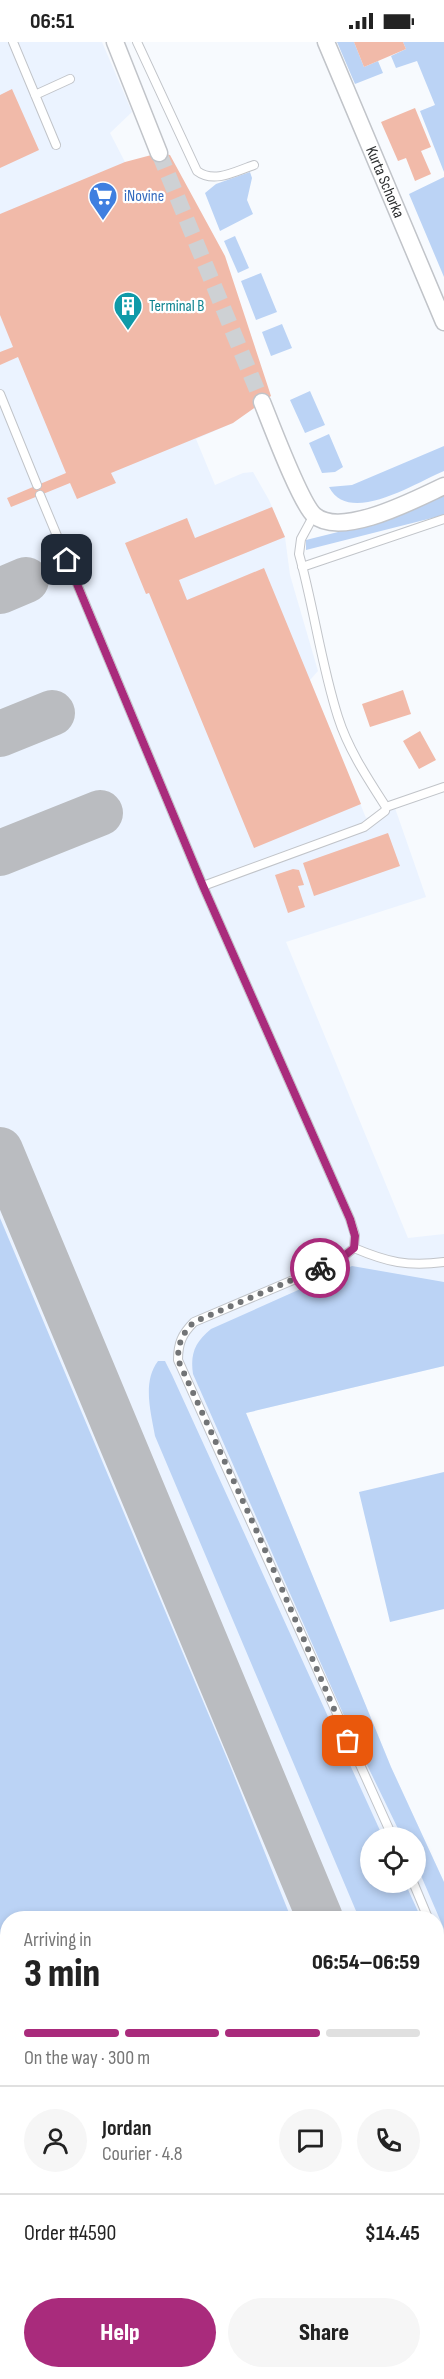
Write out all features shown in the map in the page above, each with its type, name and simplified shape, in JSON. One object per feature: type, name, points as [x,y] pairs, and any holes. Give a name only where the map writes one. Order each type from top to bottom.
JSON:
[{"type":"street","points":[[116,42],[159,153]]},
{"type":"street","name":"Kurta Schorka","points":[[326,42],[444,322]]},
{"type":"street","points":[[262,402],[303,498],[314,515],[329,522],[357,521],[444,486]]},
{"type":"lane","points":[[13,42],[56,145]]},
{"type":"lane","points":[[137,42],[197,171],[207,177],[216,177],[254,165]]},
{"type":"lane","points":[[35,95],[70,79]]},
{"type":"lane","points":[[0,394],[36,485]]},
{"type":"lane","points":[[40,495],[203,886],[350,1219],[355,1236],[354,1248],[338,1261],[194,1322],[185,1331],[178,1344],[178,1360],[388,1827]]},
{"type":"lane","points":[[203,886],[363,827],[386,812],[386,807],[359,762],[339,719],[320,653],[299,554],[301,539],[314,515]]},
{"type":"lane","points":[[302,567],[444,519]]},
{"type":"lane","points":[[386,807],[444,787]]},
{"type":"lane","points":[[354,1248],[381,1258],[415,1266],[444,1262]]},
{"type":"lane","points":[[418,1893],[425,1911]]},
{"type":"shaded area","points":[[0,42],[102,42],[132,112],[110,133],[125,162],[233,423],[196,439],[215,485],[243,473],[253,472],[269,500],[285,537],[290,575],[318,671],[310,680],[366,818],[395,808],[426,897],[286,942],[408,1238],[444,1234],[444,1366],[246,1413],[391,1767],[419,1827],[360,1827],[360,1893],[426,1893],[426,1843],[444,1882],[444,1911],[0,1911]]},
{"type":"shaded area","points":[[337,42],[354,42],[364,67],[378,61],[383,73],[355,84]]},
{"type":"shaded area","points":[[403,42],[444,42],[444,172],[420,111],[435,105],[417,61],[396,68],[391,56],[406,49]]},
{"type":"shaded area","points":[[250,172],[252,178],[247,200],[253,214],[220,231],[205,193],[216,184]]},
{"type":"shaded area","points":[[444,177],[444,277],[409,194]]},
{"type":"shaded area","points":[[235,236],[249,268],[238,273],[224,241]]},
{"type":"shaded area","points":[[261,273],[277,312],[256,320],[241,281]]},
{"type":"shaded area","points":[[282,324],[292,348],[271,356],[262,332]]},
{"type":"shaded area","points":[[310,391],[325,425],[305,433],[290,400]]},
{"type":"shaded area","points":[[329,434],[343,467],[335,472],[322,473],[309,443]]},
{"type":"shaded area","points":[[444,446],[444,471],[400,492],[367,502],[351,503],[338,498],[329,487],[352,485]]},
{"type":"shaded area","points":[[444,493],[444,515],[306,550],[306,540],[390,519]]},
{"type":"shaded area","points":[[0,1218],[229,1763],[288,1911],[0,1911]]},
{"type":"shaded area","points":[[352,1266],[444,1282],[444,1366],[246,1413],[391,1767],[419,1827],[397,1827],[353,1736],[193,1374],[192,1360],[197,1344],[211,1329]]},
{"type":"shaded area","points":[[158,1361],[165,1361],[378,1827],[360,1827],[360,1893],[410,1893],[418,1911],[356,1911],[155,1436],[149,1398],[150,1378]]},
{"type":"shaded area","points":[[444,1472],[444,1609],[390,1622],[359,1492]]},
{"type":"shaded area","points":[[426,1843],[444,1882],[444,1911],[436,1911],[426,1887]]},
{"type":"building","points":[[354,42],[403,42],[406,49],[364,67]]},
{"type":"building","points":[[12,89],[39,150],[0,168],[0,95]]},
{"type":"building","points":[[415,108],[431,147],[421,151],[431,174],[415,181],[406,158],[398,161],[381,122]]},
{"type":"building","name":"Terminal B","points":[[159,153],[170,155],[225,256],[271,396],[233,423],[111,473],[116,483],[77,499],[70,483],[11,507],[7,498],[66,473],[18,357],[0,365],[0,352],[13,347],[0,315],[0,214],[125,162]]},
{"type":"building","points":[[272,507],[285,537],[179,580],[187,600],[264,568],[361,804],[254,848],[149,593],[146,594],[125,543],[187,518],[195,538]]},
{"type":"building","points":[[403,690],[411,714],[370,727],[362,704]]},
{"type":"building","points":[[420,731],[436,760],[419,769],[403,741]]},
{"type":"building","points":[[388,833],[400,866],[314,896],[303,863]]},
{"type":"building","points":[[293,869],[299,870],[304,885],[298,886],[305,907],[288,913],[275,875]]},
{"type":"taxiway","points":[[0,591],[26,580]]},
{"type":"taxiway","points":[[0,734],[52,713]]},
{"type":"taxiway","points":[[0,853],[100,813]]},
{"type":"taxiway","points":[[0,1150],[317,1911]]},
{"type":"tunnel","points":[[159,153],[262,402]]},
{"type":"way so far","points":[[320,1268],[194,1322],[185,1331],[178,1344],[178,1360],[258,1534],[348,1741]]},
{"type":"place","name":"iNovine","points":[[103,222]]},
{"type":"place","name":"Terminal B","points":[[128,332]]},
{"type":"route","points":[[67,560],[203,886],[350,1219],[355,1236],[354,1248],[338,1261],[320,1268]]}]
